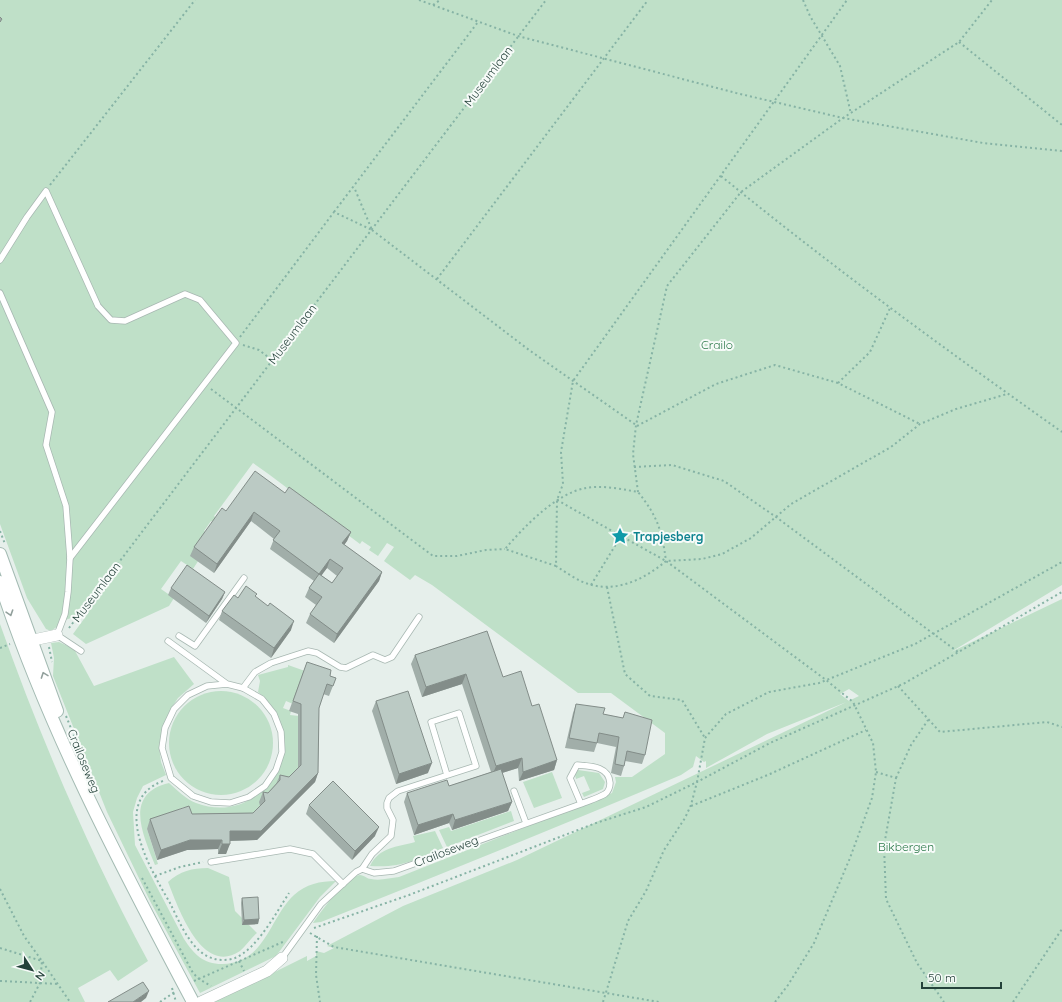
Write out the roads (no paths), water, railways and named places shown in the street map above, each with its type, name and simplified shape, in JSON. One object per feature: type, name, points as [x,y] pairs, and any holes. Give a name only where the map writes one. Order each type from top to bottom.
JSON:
[{"type":"main road","name":"Crailoseweg","points":[[3,550],[22,642]]},
{"type":"main road","name":"Crailoseweg","points":[[0,582],[53,720],[129,882],[192,1002]]},
{"type":"street","points":[[22,642],[52,636]]},
{"type":"street","points":[[201,1002],[267,971],[282,958]]},
{"type":"lane","points":[[0,260],[27,217],[46,191],[98,306],[111,320],[125,321],[185,294],[200,300],[236,343],[70,558]]},
{"type":"lane","points":[[0,293],[52,412],[46,445],[66,506],[70,558],[68,592],[64,614],[52,636],[81,651]]},
{"type":"lane","points":[[179,636],[195,646],[244,578]]},
{"type":"lane","points":[[243,688],[255,672],[271,663],[308,651],[317,653],[340,667],[350,666],[373,655],[385,660],[392,657],[419,617]]},
{"type":"lane","points":[[168,641],[180,648],[227,684]]},
{"type":"lane","points":[[227,684],[243,688],[262,699],[274,714],[281,732],[282,752],[276,770],[265,786],[249,797],[230,803],[211,802],[193,796],[171,778],[162,748],[165,728],[174,709],[188,695],[207,686],[227,684]]},
{"type":"lane","points":[[282,958],[321,904],[356,872],[362,870],[372,854],[391,836],[393,820],[387,808],[389,798],[398,792],[476,766],[459,713],[431,722],[447,775]]},
{"type":"lane","name":"Crailoseweg","points":[[362,870],[374,873],[394,870],[581,804],[606,794],[610,788],[608,774],[600,768],[577,765],[573,770],[570,778],[581,804]]},
{"type":"lane","points":[[514,791],[526,823]]},
{"type":"lane","points":[[210,862],[290,849],[313,854],[343,884]]},
{"type":"place","name":"Trapjesberg","points":[[620,536]]},
{"type":"park label","name":"Crailo","points":[[717,344]]},
{"type":"park label","name":"Bikbergen","points":[[906,846]]}]
